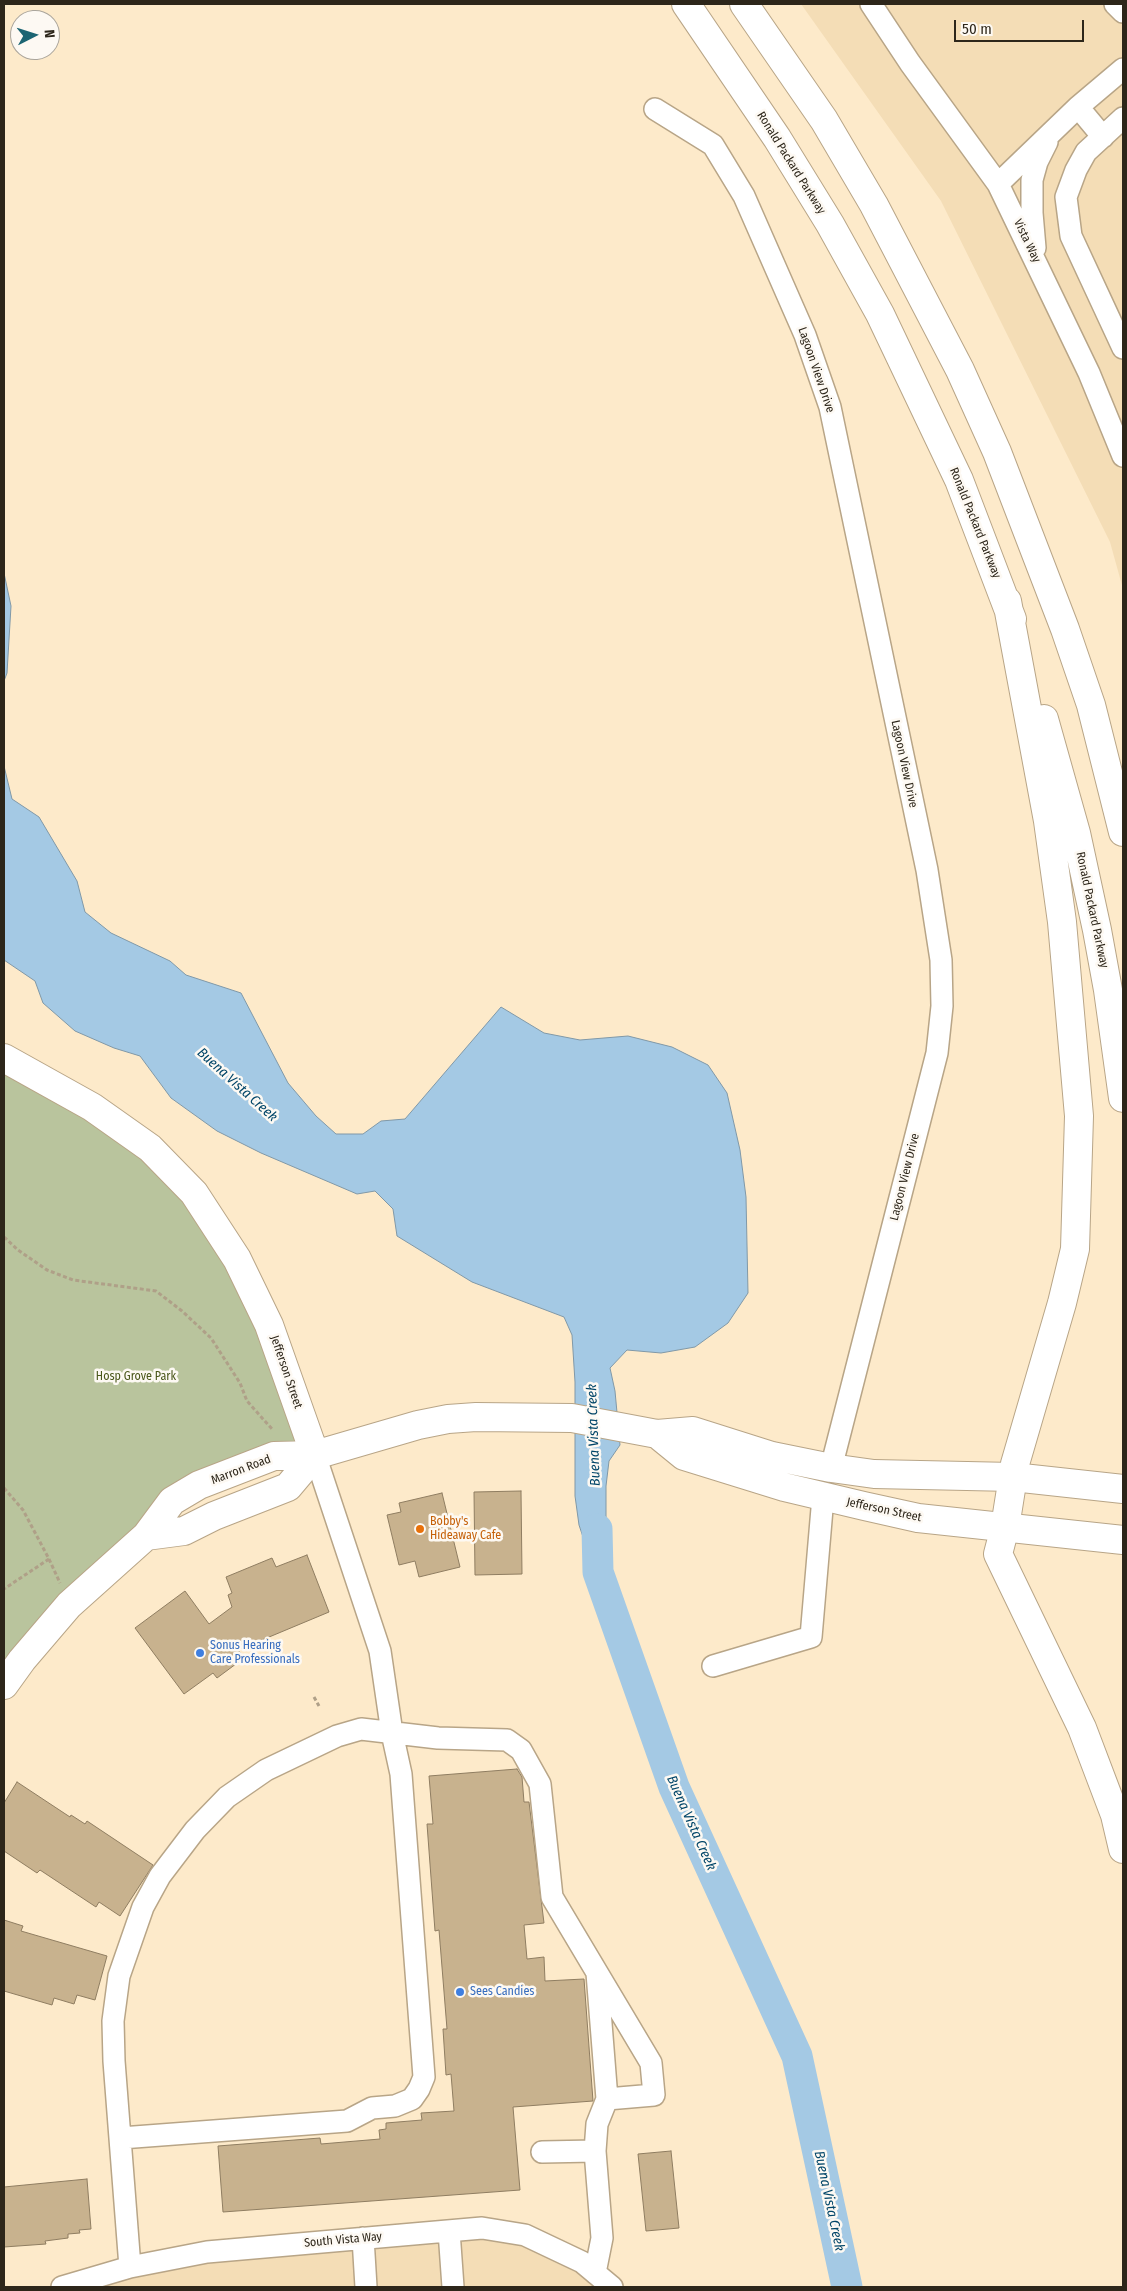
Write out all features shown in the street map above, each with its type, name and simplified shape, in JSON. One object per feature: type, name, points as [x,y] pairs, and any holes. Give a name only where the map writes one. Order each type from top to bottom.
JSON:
[{"type":"main road","name":"Ronald Packard Parkway","points":[[686,4],[777,138],[830,224],[880,314],[959,480],[1007,601],[1050,738],[1076,833],[1108,990],[1123,1098]]},
{"type":"main road","points":[[744,4],[824,120],[874,205],[960,370],[997,452],[1038,556],[1123,796]]},
{"type":"main road","points":[[1007,601],[1048,821],[1062,922],[1079,1116],[1075,1248],[1062,1303],[1013,1477],[1005,1527],[998,1554],[1082,1728],[1115,1815],[1123,1848]]},
{"type":"main road","points":[[1091,705],[1123,832]]},
{"type":"main road","name":"Jefferson Street","points":[[4,1058],[92,1106],[150,1148],[194,1193],[237,1259],[269,1325],[315,1455],[418,1425],[448,1419],[572,1418],[657,1434],[692,1431],[772,1456],[831,1468],[874,1474],[1013,1477],[1121,1489]]},
{"type":"main road","name":"Jefferson Street","points":[[657,1434],[684,1456],[823,1497],[918,1518],[1119,1539]]},
{"type":"main road","name":"Marron Road","points":[[4,1685],[22,1660],[69,1605],[146,1536],[172,1501],[199,1485],[274,1456],[315,1455]]},
{"type":"street","name":"Vista Way","points":[[871,4],[910,63],[998,184],[1089,373],[1123,456]]},
{"type":"street","points":[[1115,4],[1123,12]]},
{"type":"street","points":[[998,184],[1078,106],[1123,69]]},
{"type":"street","points":[[1078,106],[1103,136]]},
{"type":"street","name":"Lagoon View Drive","points":[[655,109],[713,145],[744,196],[812,353],[834,426],[926,870],[941,960],[942,1006],[937,1053],[831,1468]]},
{"type":"street","points":[[1123,118],[1086,152],[1076,170],[1066,197],[1071,236],[1123,348]]},
{"type":"street","points":[[1036,260],[1032,213],[1032,180],[1037,162],[1052,132]]},
{"type":"street","points":[[121,2138],[346,2121],[372,2108],[394,2106],[412,2099],[424,2077],[402,1774],[392,1733],[380,1651],[315,1455]]},
{"type":"street","points":[[713,1666],[811,1637],[823,1497]]},
{"type":"street","points":[[130,2267],[114,2061],[113,2021],[119,1976],[143,1907],[160,1876],[195,1830],[227,1797],[266,1770],[337,1736],[361,1729],[438,1738],[507,1740],[522,1750],[540,1784],[552,1896],[651,2063],[654,2095],[607,2099]]},
{"type":"street","points":[[595,2273],[602,2238],[596,2152],[597,2124],[607,2099],[597,1973]]},
{"type":"street","points":[[542,2152],[596,2152]]},
{"type":"street","name":"South Vista Way","points":[[62,2287],[130,2267],[207,2252],[482,2228],[525,2235],[582,2262],[612,2287]]},
{"type":"street","points":[[449,2231],[453,2287]]},
{"type":"street","points":[[363,2238],[366,2287]]},
{"type":"path","points":[[4,1236],[18,1250],[47,1270],[73,1280],[156,1291],[182,1310],[211,1338],[240,1383],[247,1400],[272,1429]]},
{"type":"path","points":[[4,1488],[23,1510],[49,1559],[4,1589]]},
{"type":"path","points":[[314,1697],[320,1706]]},
{"type":"shaded area","points":[[801,4],[1123,4],[1123,589],[1110,542],[941,201]]},
{"type":"shaded area","points":[[498,2230],[612,2287],[84,2287],[130,2267]]},
{"type":"green space","name":"Hosp Grove Park","points":[[4,1070],[93,1118],[157,1168],[199,1219],[236,1276],[303,1449],[172,1508],[4,1673]]},
{"type":"water","points":[[4,573],[11,606],[7,673],[4,681]]},
{"type":"water","points":[[4,766],[12,799],[39,817],[77,881],[85,912],[111,933],[170,961],[186,975],[241,993],[288,1083],[316,1116],[336,1134],[363,1134],[381,1121],[405,1119],[501,1007],[544,1033],[580,1040],[628,1036],[672,1047],[708,1065],[727,1093],[740,1150],[746,1197],[748,1293],[728,1323],[695,1347],[661,1353],[627,1350],[610,1368],[615,1391],[620,1445],[609,1461],[606,1486],[606,1563],[598,1572],[590,1558],[579,1525],[575,1496],[575,1382],[572,1335],[564,1317],[472,1282],[397,1236],[393,1209],[375,1191],[357,1194],[261,1153],[217,1131],[171,1098],[140,1056],[114,1048],[75,1031],[43,1003],[35,981],[4,960]]},
{"type":"building","points":[[521,1491],[522,1574],[475,1575],[474,1492]]},
{"type":"building","name":"Bobby's Hideaway Cafe","points":[[442,1493],[460,1567],[419,1577],[415,1561],[399,1565],[387,1515],[401,1512],[399,1503]]},
{"type":"building","points":[[307,1555],[329,1612],[238,1650],[244,1658],[217,1678],[213,1673],[184,1694],[135,1628],[185,1591],[209,1624],[232,1607],[228,1595],[232,1593],[226,1577],[272,1558],[276,1567]]},
{"type":"building","points":[[517,1769],[522,1777],[524,1802],[529,1802],[544,1923],[524,1925],[527,1959],[544,1957],[545,1981],[584,1979],[593,2101],[513,2107],[520,2190],[223,2212],[218,2146],[320,2138],[321,2144],[380,2139],[379,2130],[386,2129],[386,2123],[422,2120],[421,2113],[454,2111],[451,2074],[446,2075],[443,2029],[447,2029],[439,1930],[435,1931],[427,1824],[433,1824],[429,1776]]},
{"type":"building","points":[[17,1782],[70,1817],[71,1815],[85,1824],[87,1821],[153,1865],[120,1916],[99,1902],[96,1907],[40,1870],[37,1873],[4,1851],[4,1803]]},
{"type":"building","points":[[4,1920],[23,1926],[21,1931],[107,1956],[95,2000],[77,1995],[74,2004],[54,1998],[52,2005],[4,1991]]},
{"type":"building","points":[[671,2151],[679,2228],[646,2231],[638,2154]]},
{"type":"building","points":[[87,2179],[91,2229],[79,2230],[80,2233],[68,2234],[68,2238],[45,2241],[46,2244],[4,2247],[4,2187]]},
{"type":"waterway","name":"Buena Vista Creek","points":[[597,1529],[598,1572],[674,1787],[797,2056],[847,2287]]},
{"type":"place","name":"Bobby's Hideaway Cafe","points":[[420,1529]]},
{"type":"place","name":"Sonus Hearing Care Professionals","points":[[200,1653]]},
{"type":"place","name":"Sees Candies","points":[[460,1992]]}]
